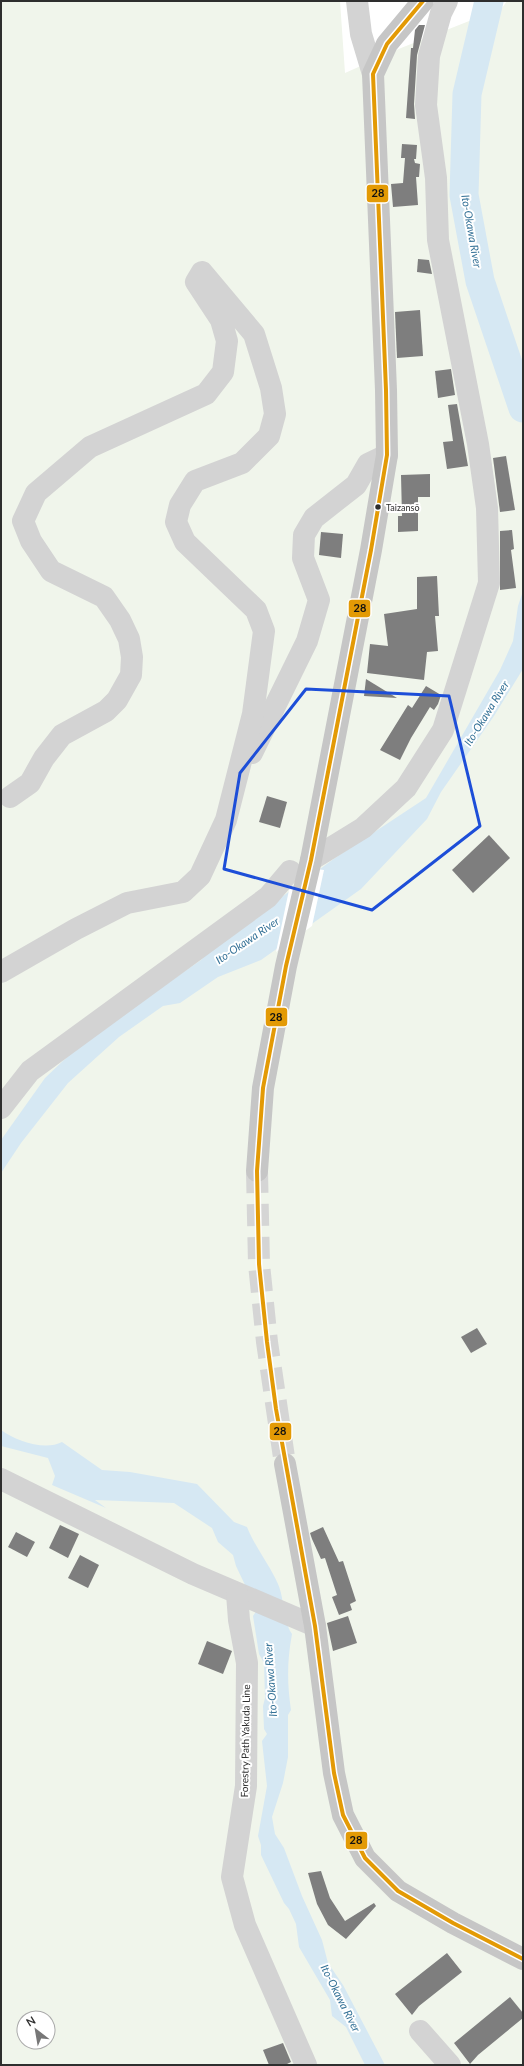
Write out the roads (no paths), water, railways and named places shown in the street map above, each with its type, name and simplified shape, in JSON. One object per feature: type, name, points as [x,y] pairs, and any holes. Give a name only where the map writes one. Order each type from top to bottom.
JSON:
[{"type":"main road","points":[[257,1171],[263,1088],[286,966],[297,877],[311,860],[371,550],[387,455],[386,390],[373,74],[387,44],[423,1]]},
{"type":"main road","points":[[285,1464],[315,1626],[334,1773],[343,1815],[364,1858],[398,1890],[453,1923],[523,1959]]},
{"type":"street","points":[[357,1],[361,34],[373,74]]},
{"type":"street","points":[[311,860],[363,828],[406,788],[443,730],[489,583],[487,508],[478,444],[438,240],[436,178],[426,105],[429,56],[441,13],[447,1]]},
{"type":"street","points":[[1,972],[76,929],[127,903],[183,892],[200,876],[226,820],[236,773],[253,714],[264,632],[256,610],[184,542],[176,522],[180,505],[196,481],[242,463],[269,436],[275,414],[272,388],[254,334],[202,272],[196,282],[221,320],[227,341],[223,372],[206,394],[90,447],[36,493],[23,521],[30,541],[51,571],[104,597],[120,620],[129,639],[132,656],[130,675],[118,700],[106,711],[62,735],[44,758],[30,783],[10,797]]},
{"type":"street","points":[[236,773],[248,761],[307,641],[320,600],[303,558],[304,535],[314,518],[356,486],[368,464],[387,455]]},
{"type":"street","points":[[1,1108],[30,1071],[297,877]]},
{"type":"street","points":[[1,1479],[237,1594],[315,1626]]},
{"type":"street","name":"Forestry Path Yakuda Line","points":[[237,1594],[240,1626],[247,1663],[246,1786],[232,1877],[245,1925],[306,2065]]},
{"type":"street","points":[[420,2031],[450,2065]]},
{"type":"water","points":[[523,591],[523,669],[494,716],[441,792],[427,819],[361,889],[261,960],[218,977],[180,1003],[163,1006],[119,1037],[68,1083],[21,1143],[1,1173],[1,1140],[45,1078],[85,1040],[201,960],[208,951],[335,858],[426,798],[500,670],[513,641],[518,606]]},
{"type":"water","points":[[1,1430],[14,1438],[31,1444],[55,1445],[62,1442],[102,1470],[130,1472],[197,1484],[234,1522],[247,1527],[278,1584],[282,1596],[285,1616],[292,1634],[288,1672],[291,1710],[288,1715],[288,1757],[283,1783],[272,1817],[275,1834],[284,1848],[302,1896],[322,1940],[328,1963],[343,1985],[385,2065],[365,2065],[346,2027],[332,2016],[330,2000],[299,1947],[296,1924],[289,1909],[284,1903],[261,1855],[261,1845],[258,1836],[267,1786],[262,1741],[267,1734],[264,1729],[263,1706],[265,1698],[264,1663],[259,1654],[253,1616],[257,1610],[236,1566],[233,1555],[218,1542],[212,1528],[174,1503],[95,1500],[106,1508],[52,1485],[55,1476],[48,1458],[1,1446]]},
{"type":"waterway","name":"Ito-Okawa River","points":[[489,1],[467,94],[464,195],[480,281],[523,408]]},
{"type":"tunnel","points":[[257,1171],[259,1264],[267,1342],[285,1464]]},
{"type":"place","name":"Taizansō","points":[[378,507]]}]
